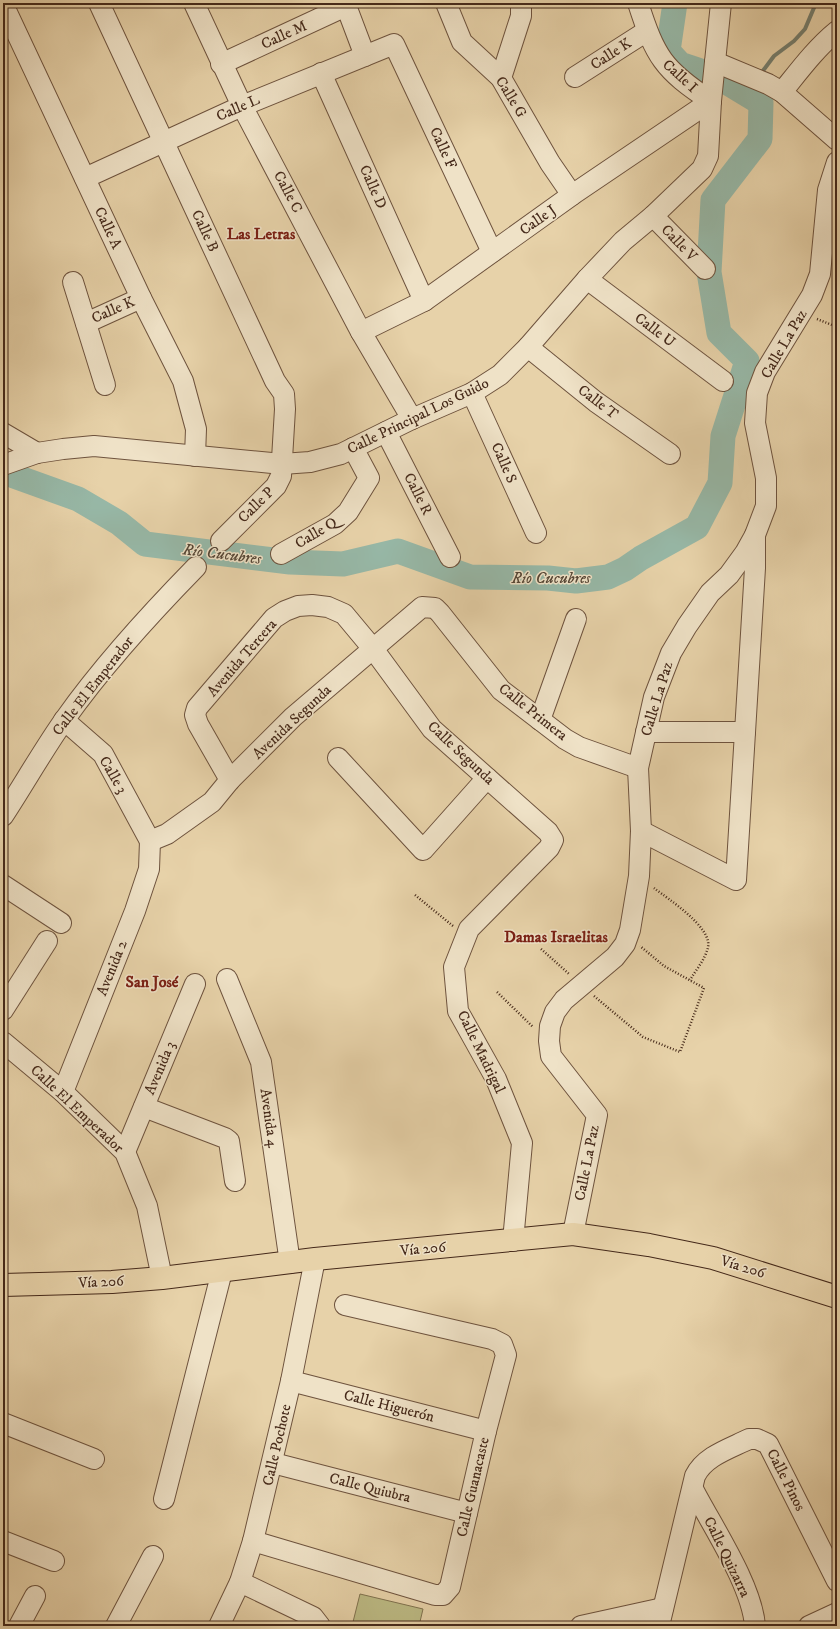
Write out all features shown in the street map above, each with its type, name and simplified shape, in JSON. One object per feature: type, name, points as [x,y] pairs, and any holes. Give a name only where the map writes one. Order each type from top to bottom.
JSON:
[{"type":"main road","name":"Vía 206","points":[[3,1285],[112,1282],[162,1278],[315,1259],[573,1234],[649,1245],[713,1258],[837,1297]]},
{"type":"street","name":"Calle B","points":[[99,3],[275,381],[284,394],[282,464]]},
{"type":"street","name":"Calle C","points":[[194,3],[221,64],[242,106],[361,332],[412,419]]},
{"type":"street","name":"Calle G","points":[[446,3],[462,42],[502,78],[550,163],[572,195]]},
{"type":"street","points":[[502,78],[521,16],[521,3]]},
{"type":"street","name":"Calle I","points":[[638,3],[647,30],[660,58],[669,70],[685,84],[711,101]]},
{"type":"street","name":"Calle Principal Los Guido","points":[[3,465],[36,453],[94,446],[282,464],[310,462],[341,454],[412,419],[472,393],[500,375],[528,347],[587,279],[623,241],[653,216],[702,169],[708,156],[711,101],[721,3]]},
{"type":"street","name":"Calle A","points":[[3,4],[141,298],[183,381],[196,429],[195,456]]},
{"type":"street","name":"Calle M","points":[[221,64],[345,5]]},
{"type":"street","points":[[345,5],[365,56]]},
{"type":"street","name":"Calle K","points":[[575,77],[647,30]]},
{"type":"street","points":[[782,92],[826,39],[837,30]]},
{"type":"street","name":"Calle L","points":[[85,178],[242,106],[394,44]]},
{"type":"street","name":"Calle F","points":[[394,44],[492,252]]},
{"type":"street","points":[[715,62],[768,84],[782,92],[837,140]]},
{"type":"street","name":"Calle D","points":[[321,73],[424,301]]},
{"type":"street","name":"Calle J","points":[[361,332],[424,301],[572,195],[711,101]]},
{"type":"street","name":"Calle La Paz","points":[[573,1234],[597,1115],[551,1056],[548,1041],[550,1026],[555,1012],[564,1000],[615,957],[625,944],[628,936],[639,876],[641,831],[638,768],[654,697],[671,653],[687,626],[710,594],[729,575],[755,535],[766,506],[766,478],[755,423],[757,393],[765,372],[812,295],[820,274],[830,244],[828,190],[837,162]]},
{"type":"street","name":"Calle V","points":[[653,216],[704,269]]},
{"type":"street","name":"Calle U","points":[[587,279],[723,381]]},
{"type":"street","points":[[73,282],[105,385]]},
{"type":"street","name":"Calle K","points":[[86,323],[141,298]]},
{"type":"street","name":"Calle T","points":[[528,347],[596,402],[670,454]]},
{"type":"street","name":"Calle S","points":[[472,393],[536,533]]},
{"type":"street","name":"Calle R","points":[[386,432],[450,557]]},
{"type":"street","points":[[3,433],[36,453]]},
{"type":"street","name":"Calle Q","points":[[281,554],[335,524],[348,512],[369,478],[353,448]]},
{"type":"street","name":"Calle P","points":[[221,540],[276,486],[281,476],[282,464]]},
{"type":"street","points":[[641,831],[736,880],[755,568],[755,535]]},
{"type":"street","name":"Calle El Emperador","points":[[3,816],[64,720],[103,669],[145,620],[196,567]]},
{"type":"street","name":"Avenida Tercera","points":[[230,780],[198,724],[195,715],[198,708],[274,618],[285,611],[298,606],[312,605],[328,607],[344,614],[374,650]]},
{"type":"street","name":"Avenida Segunda","points":[[150,841],[167,834],[212,802],[230,780],[293,717],[374,650],[422,607],[435,608]]},
{"type":"street","name":"Calle Primera","points":[[435,608],[501,690],[565,739],[579,747],[638,768]]},
{"type":"street","points":[[540,720],[576,619]]},
{"type":"street","name":"Calle Segunda","points":[[374,650],[432,729],[548,832],[553,840],[549,848]]},
{"type":"street","name":"Calle 3","points":[[64,720],[103,754],[150,841]]},
{"type":"street","points":[[646,732],[744,732]]},
{"type":"street","points":[[338,758],[423,850],[487,778]]},
{"type":"street","name":"Avenida 2","points":[[63,1092],[135,911],[149,869],[150,841]]},
{"type":"street","name":"Calle Madrigal","points":[[513,1241],[522,1143],[496,1079],[458,1011],[454,966],[469,929],[549,848]]},
{"type":"street","points":[[3,884],[61,923]]},
{"type":"street","points":[[3,1010],[47,941]]},
{"type":"street","name":"Avenida 4","points":[[227,980],[261,1062],[290,1262]]},
{"type":"street","name":"Avenida 3","points":[[125,1152],[195,984]]},
{"type":"street","name":"Calle El Emperador","points":[[3,1042],[63,1092],[125,1152],[147,1206],[162,1278]]},
{"type":"street","points":[[144,1107],[225,1138],[229,1141],[234,1181]]},
{"type":"street","name":"Calle Pochote","points":[[219,1626],[240,1582],[253,1541],[292,1381],[315,1259]]},
{"type":"street","points":[[164,1499],[222,1271]]},
{"type":"street","name":"Calle Guanacaste","points":[[253,1541],[435,1595],[443,1595],[450,1587],[486,1430],[506,1355],[502,1344],[492,1339],[345,1305]]},
{"type":"street","name":"Calle Higuerón","points":[[292,1381],[486,1430]]},
{"type":"street","points":[[3,1423],[94,1459]]},
{"type":"street","name":"Calle Pinos","points":[[661,1617],[695,1476],[699,1467],[706,1460],[749,1439],[764,1441],[768,1444],[837,1581]]},
{"type":"street","name":"Calle Quiubra","points":[[273,1464],[467,1513]]},
{"type":"street","name":"Calle Quizarra","points":[[693,1489],[744,1585],[754,1616],[755,1626]]},
{"type":"street","points":[[3,1541],[54,1561]]},
{"type":"street","points":[[116,1626],[153,1556]]},
{"type":"street","points":[[240,1582],[313,1617],[320,1626]]},
{"type":"street","points":[[19,1626],[34,1596]]},
{"type":"street","points":[[809,1626],[837,1613]]},
{"type":"street","points":[[581,1626],[661,1617]]},
{"type":"path","points":[[802,312],[837,327]]},
{"type":"path","points":[[639,876],[696,921],[707,938],[708,948],[690,980]]},
{"type":"path","points":[[415,895],[466,937]]},
{"type":"path","points":[[541,950],[581,986],[643,1037],[680,1052],[704,988],[664,966],[628,936]]},
{"type":"path","points":[[498,992],[548,1041]]},
{"type":"shaded area","points":[[360,1594],[423,1609],[419,1626],[352,1626]]},
{"type":"waterway","name":"Río Cucubres","points":[[675,3],[668,51],[680,64],[698,70]]},
{"type":"waterway","points":[[762,72],[774,56],[794,41],[805,29],[816,3]]},
{"type":"waterway","name":"Río Cucubres","points":[[14,476],[78,499],[119,523],[145,544],[290,562],[343,564],[398,551],[470,577],[548,578],[576,581],[608,577],[625,569],[641,558],[697,527],[720,483],[723,436],[747,361],[719,333],[709,272],[713,200],[760,139],[761,103],[728,83]]},
{"type":"waterway","points":[[750,95],[754,85]]},
{"type":"district","name":"Las Letras","points":[[261,234]]},
{"type":"district","name":"Damas Israelitas","points":[[556,937]]},
{"type":"district","name":"San José","points":[[152,982]]}]
